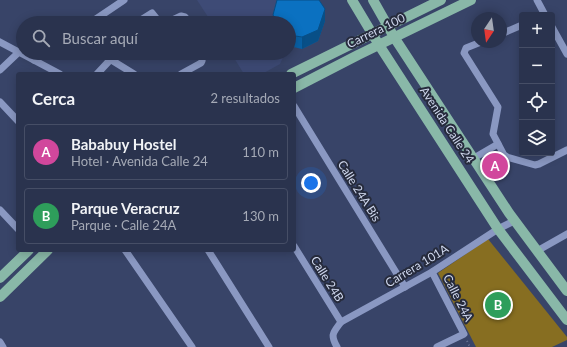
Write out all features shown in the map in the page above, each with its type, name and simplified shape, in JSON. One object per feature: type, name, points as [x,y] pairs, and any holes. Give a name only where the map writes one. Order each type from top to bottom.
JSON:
[{"type":"main road","name":"Avenida Calle 24","points":[[352,0],[379,45],[498,229],[567,320]]},
{"type":"main road","name":"Avenida Calle 24","points":[[372,0],[394,37],[514,220],[567,291]]},
{"type":"main road","name":"Carrera 100","points":[[295,72],[441,0]]},
{"type":"main road","name":"Carrera 100","points":[[296,87],[471,0]]},
{"type":"main road","points":[[0,278],[27,252]]},
{"type":"main road","points":[[0,297],[46,252]]},
{"type":"street","points":[[100,16],[124,0]]},
{"type":"street","points":[[537,0],[543,12]]},
{"type":"street","points":[[507,31],[519,26]]},
{"type":"street","points":[[555,32],[567,54]]},
{"type":"street","points":[[0,42],[16,50]]},
{"type":"street","points":[[471,46],[466,48],[464,53],[498,107],[493,134],[504,154],[507,157],[532,164],[539,164],[567,150]]},
{"type":"street","points":[[0,70],[16,55]]},
{"type":"street","points":[[34,60],[56,72]]},
{"type":"street","points":[[99,72],[110,60],[131,72]]},
{"type":"street","points":[[185,72],[201,63],[202,60]]},
{"type":"street","points":[[0,102],[16,119]]},
{"type":"street","name":"Calle 24A Bis","points":[[296,109],[405,287]]},
{"type":"street","points":[[474,158],[498,144]]},
{"type":"street","points":[[0,210],[16,227]]},
{"type":"street","name":"Carrera 101A","points":[[337,347],[332,338],[333,333],[341,322],[432,272],[514,220]]},
{"type":"street","points":[[537,251],[567,234]]},
{"type":"street","name":"Calle 24B","points":[[296,249],[341,322]]},
{"type":"street","points":[[126,252],[192,347]]},
{"type":"street","points":[[209,252],[270,347]]},
{"type":"street","name":"Calle 24A","points":[[432,272],[464,334],[437,347]]},
{"type":"street","points":[[0,342],[3,347]]},
{"type":"shaded area","points":[[197,0],[292,0],[279,16],[207,16]]},
{"type":"shaded area","points":[[235,60],[282,60],[280,64],[266,72],[243,72]]},
{"type":"shaded area","points":[[488,239],[567,337],[567,340],[552,347],[476,347],[438,273]]},
{"type":"building","points":[[277,0],[319,0],[325,9],[318,30],[302,37],[296,36],[296,16],[273,15]]},
{"type":"place","name":"Bababuy Hostel","points":[[495,166]]},
{"type":"place","name":"Parque Veracruz","points":[[498,305]]}]
